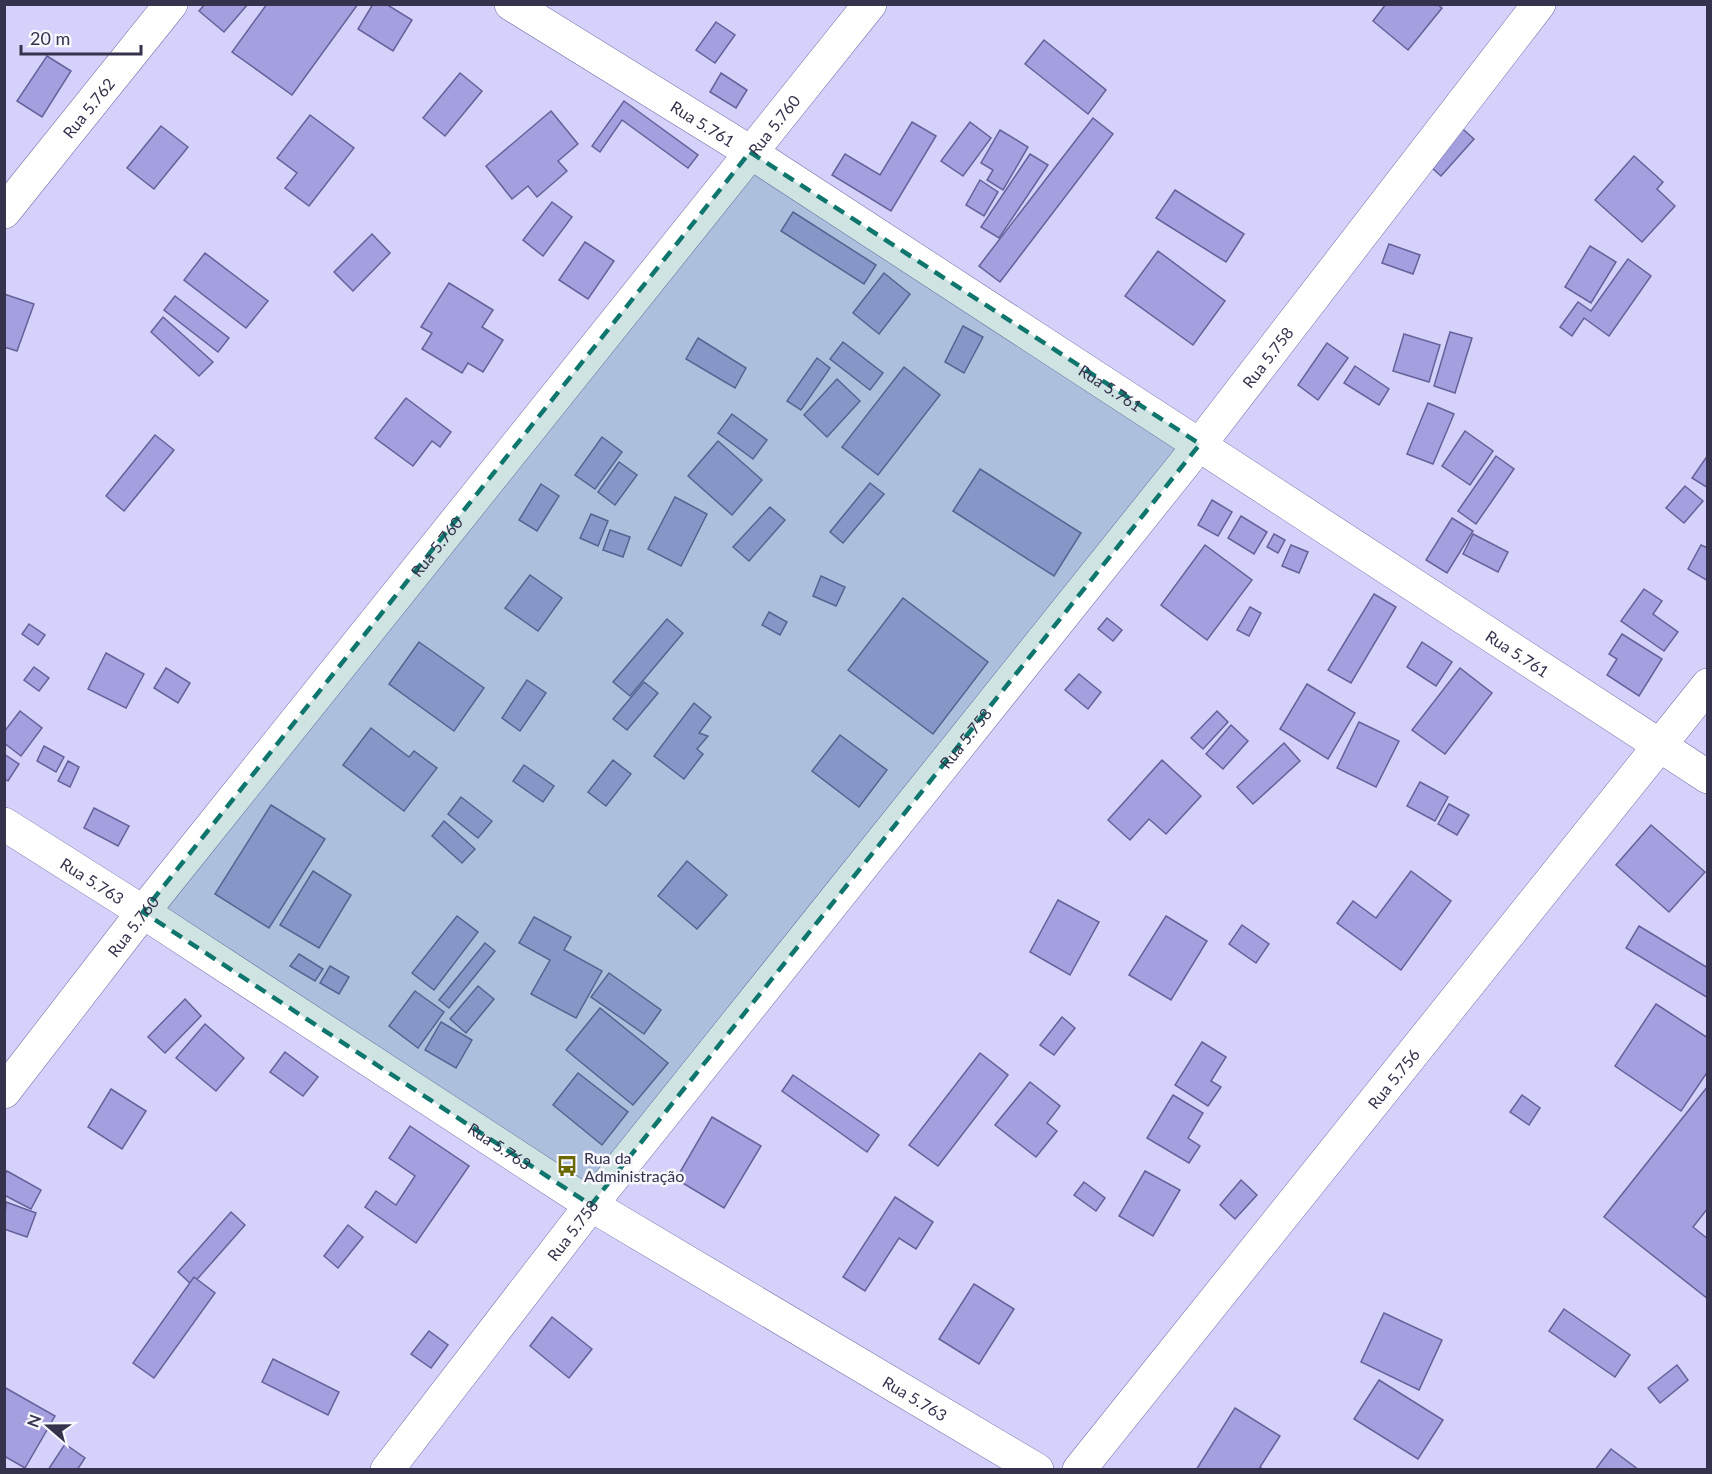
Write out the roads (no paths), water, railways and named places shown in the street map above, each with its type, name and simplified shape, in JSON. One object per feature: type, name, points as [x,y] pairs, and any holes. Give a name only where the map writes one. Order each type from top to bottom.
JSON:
[{"type":"street","name":"Rua 5.762","points":[[4,212],[171,4]]},
{"type":"street","name":"Rua 5.761","points":[[511,4],[750,152],[1707,777]]},
{"type":"street","name":"Rua 5.760","points":[[4,1092],[143,912],[870,4]]},
{"type":"street","name":"Rua 5.758","points":[[387,1470],[591,1205],[1200,444],[1539,4]]},
{"type":"street","name":"Rua 5.756","points":[[1079,1470],[1707,685]]},
{"type":"street","name":"Rua 5.763","points":[[4,824],[143,912],[591,1205],[1037,1470]]},
{"type":"place","name":"Rua da Administração","points":[[567,1166]]}]
